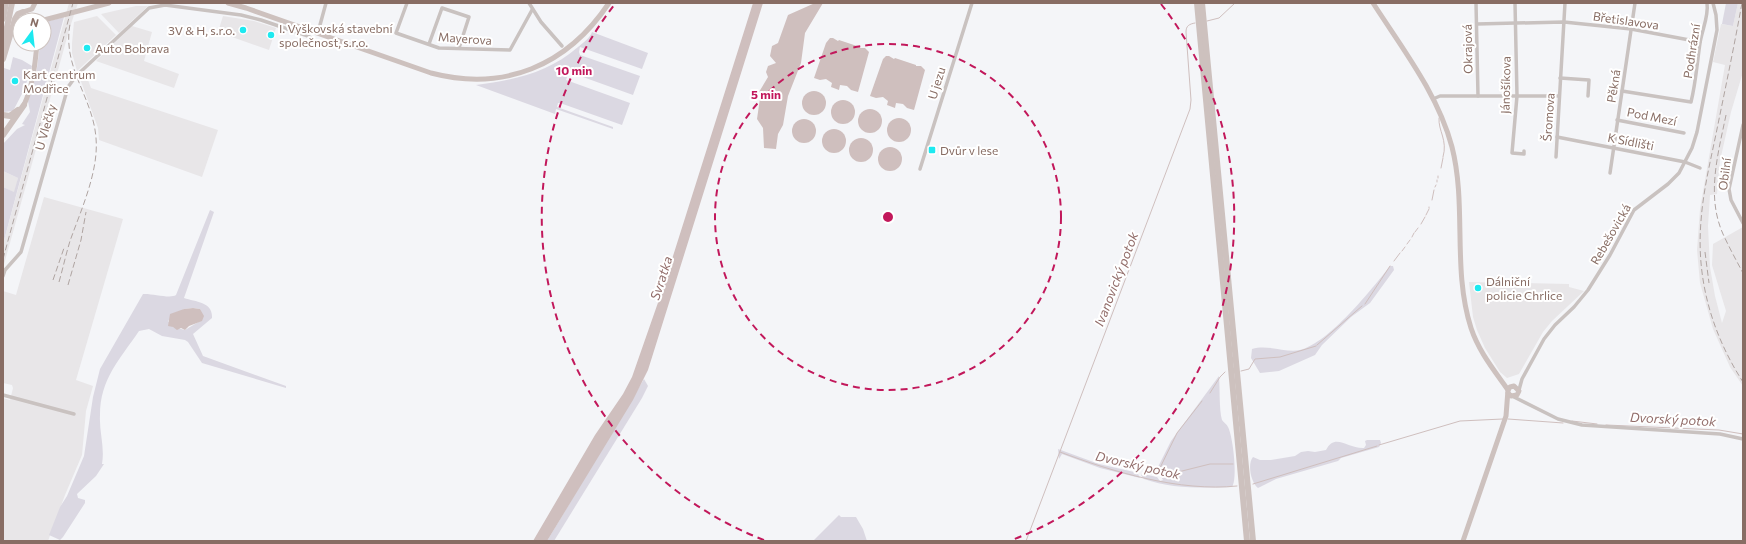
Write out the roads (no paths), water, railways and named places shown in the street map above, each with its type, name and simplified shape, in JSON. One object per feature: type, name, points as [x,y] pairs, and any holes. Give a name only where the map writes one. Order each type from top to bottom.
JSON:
[{"type":"highway","points":[[3,19],[6,3]]},
{"type":"highway","points":[[3,46],[12,3]]},
{"type":"highway","points":[[1196,3],[1247,541]]},
{"type":"highway","points":[[1202,3],[1253,541]]},
{"type":"highway","points":[[3,59],[12,26]]},
{"type":"highway","points":[[3,116],[14,115],[24,105]]},
{"type":"highway","points":[[3,135],[24,105]]},
{"type":"street","points":[[23,12],[32,8],[34,3]]},
{"type":"street","points":[[52,18],[109,3]]},
{"type":"street","points":[[196,3],[196,8]]},
{"type":"street","points":[[228,3],[431,73],[457,79],[473,80],[519,74],[552,59],[568,49],[583,36],[594,24],[609,3]]},
{"type":"street","points":[[320,25],[326,3]]},
{"type":"street","name":"Mayerova","points":[[407,3],[396,32],[439,48],[510,50],[532,5]]},
{"type":"street","name":"U jezu","points":[[920,168],[972,3]]},
{"type":"street","points":[[1373,3],[1433,99],[1447,130],[1456,167],[1463,288],[1467,313],[1481,351],[1510,394],[1558,419],[1582,425],[1720,434],[1743,439]]},
{"type":"street","name":"Okrajová","points":[[1476,3],[1478,96]]},
{"type":"street","name":"Jánošíkova","points":[[1515,3],[1517,96],[1512,153],[1524,154],[1524,151]]},
{"type":"street","name":"Šromova","points":[[1556,157],[1565,3]]},
{"type":"street","name":"Pěkná","points":[[1610,173],[1635,3]]},
{"type":"street","name":"Podhrázní","points":[[1622,91],[1691,102],[1696,81],[1700,42],[1706,17],[1707,3]]},
{"type":"street","name":"Rebešovická","points":[[1519,391],[1522,379],[1547,334],[1579,302],[1600,273],[1634,210],[1672,180],[1685,162],[1692,148],[1698,127],[1717,30],[1716,15],[1713,3]]},
{"type":"street","name":"U Vlečky","points":[[3,276],[5,270],[20,252],[65,93],[73,79],[149,8],[164,5],[196,8],[258,19],[308,36],[314,40]]},
{"type":"street","points":[[532,5],[562,46]]},
{"type":"street","points":[[429,44],[442,8],[468,17],[459,48]]},
{"type":"street","name":"Břetislavova","points":[[1477,24],[1564,22],[1631,29],[1700,42]]},
{"type":"street","points":[[24,105],[33,78],[36,52]]},
{"type":"street","name":"Šromova","points":[[1560,78],[1589,80],[1588,96]]},
{"type":"street","points":[[1433,99],[1444,96],[1559,96]]},
{"type":"street","name":"Pod Mezí","points":[[1617,120],[1684,133]]},
{"type":"street","name":"Obilní","points":[[1743,125],[1729,189],[1731,200],[1743,223]]},
{"type":"street","name":"K Sídlišti","points":[[1557,137],[1685,162],[1700,168]]},
{"type":"street","points":[[1500,378],[1508,385],[1513,386],[1519,391],[1520,395],[1528,403]]},
{"type":"street","name":"Rebešovická","points":[[1513,386],[1522,379]]},
{"type":"street","points":[[1463,541],[1505,418],[1506,406],[1513,386]]},
{"type":"street","points":[[1510,394],[1519,391]]},
{"type":"street","points":[[3,395],[74,414]]},
{"type":"waterway","name":"Ivanovický potok","points":[[1207,21],[1219,18],[1235,3]]},
{"type":"waterway","name":"Ivanovický potok","points":[[1026,541],[1190,109],[1191,100],[1186,32],[1188,26],[1195,23]]},
{"type":"waterway","points":[[1439,118],[1444,141],[1443,157]]},
{"type":"waterway","points":[[1441,168],[1443,158]]},
{"type":"waterway","points":[[1432,200],[1434,190]]},
{"type":"waterway","points":[[1426,215],[1429,209]]},
{"type":"waterway","points":[[1421,224],[1425,217]]},
{"type":"waterway","points":[[1415,232],[1418,228]]},
{"type":"waterway","points":[[1412,237],[1414,233]]},
{"type":"waterway","points":[[1407,244],[1410,240]]},
{"type":"waterway","points":[[1402,251],[1405,247]]},
{"type":"waterway","points":[[1394,261],[1400,253]]},
{"type":"waterway","points":[[1365,304],[1390,266]]},
{"type":"waterway","points":[[1317,345],[1362,306]]},
{"type":"waterway","points":[[1241,371],[1249,369],[1255,359],[1280,357],[1316,346]]},
{"type":"waterway","points":[[1210,393],[1225,372]]},
{"type":"waterway","points":[[1202,401],[1177,433],[1157,474],[1170,474],[1210,464],[1233,464]]},
{"type":"waterway","name":"Dvorský potok","points":[[1379,445],[1460,421],[1503,419]]},
{"type":"waterway","name":"Dvorský potok","points":[[1508,419],[1563,423]]},
{"type":"waterway","name":"Dvorský potok","points":[[1572,421],[1597,424]]},
{"type":"waterway","name":"Dvorský potok","points":[[1606,425],[1719,430],[1743,434]]},
{"type":"waterway","name":"Dvorský potok","points":[[1253,484],[1377,446]]},
{"type":"waterway","name":"Dvorský potok","points":[[1060,452],[1102,467],[1147,479],[1193,486],[1237,486]]},
{"type":"railway","points":[[3,259],[73,3]]},
{"type":"railway","points":[[1742,3],[1705,188],[1700,243],[1701,264],[1708,305],[1723,345],[1743,382]]},
{"type":"railway","points":[[59,282],[70,241],[92,177],[96,151],[94,123],[70,55],[70,24]]},
{"type":"railway","points":[[1726,115],[1715,175],[1715,205],[1723,234],[1743,273]]},
{"type":"railway","points":[[68,285],[81,240],[86,212]]},
{"type":"railway","points":[[53,280],[64,248]]},
{"type":"railway","points":[[1705,252],[1709,283]]},
{"type":"place","name":"3V & H, s.r.o.","points":[[243,30]]},
{"type":"place","name":"I. Vyškovská stavební společnost, s.r.o.","points":[[271,35]]},
{"type":"place","name":"Auto Bobrava","points":[[87,48]]},
{"type":"place","name":"Kart centrum Modřice","points":[[15,81]]},
{"type":"place","name":"Dvůr v lese","points":[[932,150]]},
{"type":"place","name":"Dálniční policie Chrlice","points":[[1478,288]]},
{"type":"water label","name":"Svratka","points":[[661,278]]}]
